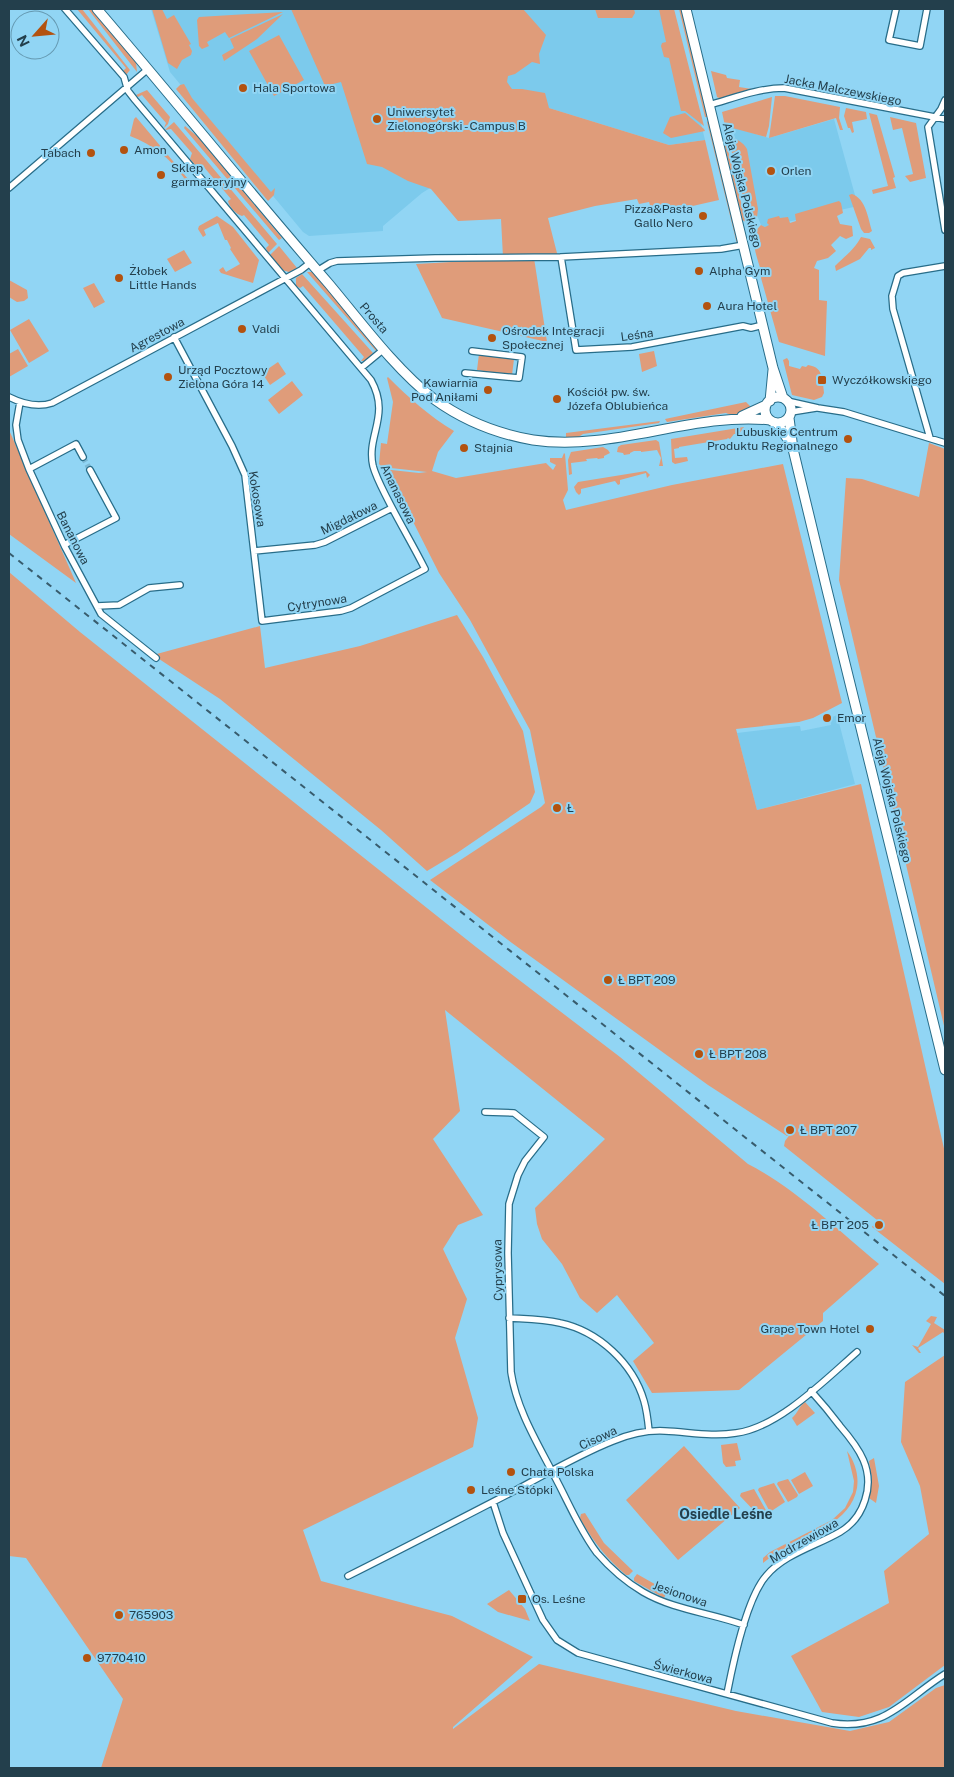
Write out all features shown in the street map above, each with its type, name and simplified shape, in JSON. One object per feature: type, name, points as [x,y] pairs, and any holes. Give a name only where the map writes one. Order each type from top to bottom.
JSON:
[{"type":"main road","name":"Prosta","points":[[97,9],[310,263],[384,348],[415,383],[448,408],[478,424],[517,436],[542,441],[576,442],[737,418],[774,422]]},
{"type":"main road","name":"Aleja Wojska Polskiego","points":[[686,9],[773,368],[785,399]]},
{"type":"main road","name":"Aleja Wojska Polskiego","points":[[768,403],[773,368]]},
{"type":"main road","points":[[776,398],[785,399],[791,406],[790,415],[784,422],[774,422],[766,413],[768,403],[776,398]]},
{"type":"main road","name":"Prosta","points":[[737,418],[768,403]]},
{"type":"main road","name":"Aleja Wojska Polskiego","points":[[790,415],[793,449],[945,1070]]},
{"type":"main road","name":"Aleja Wojska Polskiego","points":[[774,422],[793,449]]},
{"type":"street","points":[[65,9],[124,77],[128,91],[135,100],[238,220],[284,279]]},
{"type":"street","points":[[896,9],[889,40],[920,46],[927,9]]},
{"type":"street","points":[[9,188],[148,70]]},
{"type":"street","name":"Jacka Malczewskiego","points":[[709,105],[756,92],[784,88],[945,119]]},
{"type":"street","points":[[945,100],[928,127],[944,213],[945,230]]},
{"type":"street","points":[[318,271],[337,261],[561,257],[720,249],[744,245]]},
{"type":"street","name":"Leśna","points":[[561,257],[576,350],[632,347],[743,326],[751,328],[763,325]]},
{"type":"street","name":"Agrestowa","points":[[9,397],[37,406],[52,403],[301,270],[310,263]]},
{"type":"street","points":[[930,438],[892,296],[898,276],[903,273],[945,266]]},
{"type":"street","name":"Ananasowa","points":[[284,279],[372,382],[379,401],[372,465],[392,508],[426,569]]},
{"type":"street","name":"Kokosowa","points":[[174,337],[232,446],[245,475],[262,621]]},
{"type":"street","points":[[361,368],[384,348]]},
{"type":"street","points":[[465,373],[519,378],[522,357],[472,351]]},
{"type":"street","points":[[785,399],[818,408],[844,412],[945,443]]},
{"type":"street","name":"Bananowa","points":[[20,402],[16,432],[29,469],[64,545],[101,614],[156,658]]},
{"type":"street","points":[[790,415],[818,408]]},
{"type":"street","points":[[29,469],[76,444],[83,457]]},
{"type":"street","points":[[64,545],[116,518],[90,470]]},
{"type":"street","name":"Migdałowa","points":[[254,551],[315,545],[325,542],[392,508]]},
{"type":"street","name":"Cytrynowa","points":[[262,621],[341,611],[351,608],[426,569]]},
{"type":"street","points":[[98,606],[119,604],[149,588],[180,585]]},
{"type":"street","name":"Cyprysowa","points":[[485,1112],[514,1113],[544,1137],[525,1162],[518,1175],[509,1204],[509,1318],[511,1372],[514,1389],[522,1411],[552,1471]]},
{"type":"street","points":[[509,1318],[550,1321],[569,1325],[583,1330],[608,1347],[627,1367],[640,1390],[647,1411],[649,1431]]},
{"type":"street","name":"Cisowa","points":[[348,1576],[612,1441],[649,1431],[715,1435],[738,1433],[759,1427],[779,1417],[857,1352]]},
{"type":"street","name":"Modrzewiowa","points":[[727,1694],[752,1598],[758,1586],[767,1575],[785,1560],[849,1526],[863,1508],[869,1485],[868,1474],[861,1453],[811,1391]]},
{"type":"street","name":"Jesionowa","points":[[552,1471],[590,1544],[605,1562],[623,1578],[642,1591],[664,1602],[744,1626]]},
{"type":"street","name":"Świerkowa","points":[[493,1502],[509,1548],[543,1620],[557,1640],[578,1653],[832,1723],[859,1724],[886,1716],[945,1674]]},
{"type":"shaded area","points":[[77,9],[82,9],[130,70],[126,75],[123,71],[126,68]]},
{"type":"shaded area","points":[[88,9],[93,10],[136,63],[137,72]]},
{"type":"shaded area","name":"Uniwersytet Zielonogórski - Campus B","points":[[151,9],[673,9],[705,140],[669,145],[549,108],[524,130],[422,193],[383,226],[383,231],[309,236],[303,232],[170,72]]},
{"type":"shaded area","points":[[152,9],[162,9],[167,19],[174,15],[191,44],[189,45],[192,51],[191,55],[182,60],[177,69],[168,63]]},
{"type":"shaded area","points":[[291,9],[523,9],[546,35],[539,54],[540,64],[532,62],[515,74],[508,76],[507,82],[512,89],[545,93],[549,108],[669,145],[705,140],[719,200],[653,215],[649,202],[639,204],[637,199],[595,206],[548,218],[558,257],[534,258],[547,342],[442,318],[416,264],[521,258],[503,257],[501,219],[458,221],[431,189],[408,181],[382,167],[367,164],[341,82],[325,86]]},
{"type":"shaded area","points":[[595,9],[634,9],[635,13],[632,18],[598,18]]},
{"type":"shaded area","points":[[659,9],[674,9],[704,126],[685,111],[681,111],[669,58],[664,57],[661,46],[662,43],[666,42]]},
{"type":"shaded area","points":[[679,9],[682,9],[708,117],[705,117]]},
{"type":"shaded area","points":[[283,12],[229,38],[225,32],[207,42],[209,46],[202,49],[199,46],[197,20],[199,17]]},
{"type":"shaded area","points":[[283,14],[257,39],[224,61],[222,55],[234,48],[230,39]]},
{"type":"shaded area","points":[[279,35],[304,80],[274,96],[249,51]]},
{"type":"shaded area","points":[[711,71],[726,75],[727,78],[740,80],[739,87],[752,89],[721,99],[717,97]]},
{"type":"shaded area","points":[[184,84],[192,98],[271,192],[275,188],[274,195],[268,201],[176,89]]},
{"type":"shaded area","points":[[147,90],[170,117],[168,124],[164,128],[166,123],[142,95],[138,97],[136,95]]},
{"type":"shaded area","points":[[775,96],[785,96],[840,107],[839,118],[843,130],[840,130],[836,118],[769,138]]},
{"type":"shaded area","points":[[772,97],[766,137],[725,126],[722,112]]},
{"type":"shaded area","points":[[846,108],[866,112],[867,119],[852,122],[854,132],[852,133],[844,116]]},
{"type":"shaded area","points":[[685,113],[705,131],[671,138],[663,133],[670,117]]},
{"type":"shaded area","points":[[869,113],[877,115],[895,177],[893,178],[896,188],[873,194],[872,190],[888,186]]},
{"type":"shaded area","points":[[136,117],[188,181],[176,187],[175,184],[184,178],[173,164],[154,148],[130,136]]},
{"type":"shaded area","points":[[890,117],[916,123],[926,178],[910,182],[905,176],[913,174],[902,128],[893,130]]},
{"type":"shaded area","points":[[834,119],[858,206],[765,227],[761,225],[752,203],[732,127],[769,138]]},
{"type":"shaded area","points":[[710,121],[739,240],[737,244],[707,122]]},
{"type":"shaded area","points":[[174,122],[277,244],[268,253],[266,248],[269,245],[244,215],[240,215],[231,208],[228,201],[231,199],[203,166],[198,168],[190,159],[192,153],[171,129],[165,130]]},
{"type":"shaded area","points":[[185,126],[198,137],[282,238],[279,240],[184,128]]},
{"type":"shaded area","points":[[728,137],[739,141],[747,149],[758,209],[757,217],[749,222]]},
{"type":"shaded area","points":[[725,138],[746,222],[742,220],[724,143]]},
{"type":"shaded area","points":[[849,195],[857,196],[866,210],[872,231],[869,233],[864,233],[861,229]]},
{"type":"shaded area","points":[[839,201],[843,213],[837,216],[840,224],[852,226],[853,236],[846,239],[840,236],[831,245],[836,251],[828,258],[817,261],[814,268],[819,270],[819,300],[827,301],[825,356],[779,342],[761,278],[762,274],[754,242],[757,230],[761,225],[765,227],[769,225],[767,223],[768,219],[779,216],[780,218],[788,217],[790,223],[796,221],[795,214]]},
{"type":"shaded area","points":[[217,216],[233,227],[259,260],[253,283],[221,273],[219,270],[223,267],[226,272],[240,264],[230,249],[227,240],[225,240],[218,223],[204,230],[206,235],[203,237],[198,229],[199,226]]},
{"type":"shaded area","points":[[861,237],[870,239],[875,248],[871,250],[869,248],[860,259],[836,271],[835,266]]},
{"type":"shaded area","points":[[279,246],[297,268],[289,272],[282,270],[270,255]]},
{"type":"shaded area","points":[[184,250],[192,263],[175,272],[167,259]]},
{"type":"shaded area","points":[[307,272],[312,272],[377,347],[376,351]]},
{"type":"shaded area","points":[[302,274],[373,353],[365,361],[361,361],[364,357],[303,286],[300,288],[296,286],[296,278]]},
{"type":"shaded area","points":[[9,280],[27,290],[28,298],[17,302],[9,297]]},
{"type":"shaded area","points":[[94,283],[105,302],[94,308],[83,288]]},
{"type":"shaded area","points":[[29,319],[49,351],[29,363],[10,330]]},
{"type":"shaded area","points":[[18,349],[28,366],[9,377],[9,354]]},
{"type":"shaded area","points":[[654,351],[657,366],[642,372],[639,354]]},
{"type":"shaded area","points":[[479,354],[514,359],[512,375],[477,370]]},
{"type":"shaded area","points":[[787,358],[789,366],[800,369],[802,366],[806,367],[808,365],[819,370],[824,393],[822,397],[814,400],[792,395],[783,360]]},
{"type":"shaded area","points":[[278,362],[286,374],[270,385],[262,373]]},
{"type":"shaded area","points":[[388,377],[419,406],[454,431],[438,452],[432,471],[456,478],[546,463],[553,470],[556,465],[550,462],[550,458],[562,458],[564,453],[568,490],[563,500],[566,510],[672,485],[783,464],[842,703],[813,718],[799,722],[736,729],[757,810],[861,784],[945,1153],[945,1284],[872,1227],[877,1220],[784,1146],[791,1133],[787,1136],[708,1085],[512,943],[430,880],[545,803],[530,730],[470,620],[439,573],[395,486],[382,469],[419,473],[427,472],[382,467],[379,464],[381,443],[387,444],[393,402]]},
{"type":"shaded area","points":[[292,381],[303,395],[279,414],[268,400]]},
{"type":"shaded area","points":[[746,402],[751,407],[736,414],[726,413],[667,422],[665,419]]},
{"type":"shaded area","points":[[660,421],[659,423],[583,434],[577,438],[566,437],[566,433]]},
{"type":"shaded area","points":[[744,427],[739,434],[734,434],[730,439],[674,449],[675,458],[687,457],[688,461],[675,464],[672,462],[671,439]]},
{"type":"shaded area","points":[[9,430],[13,439],[76,583],[9,534]]},
{"type":"shaded area","points":[[656,440],[659,442],[663,466],[659,466],[661,458],[657,450],[634,451],[624,455],[617,452],[618,447],[621,445]]},
{"type":"shaded area","points":[[929,443],[945,449],[945,1030],[839,580],[846,478],[862,479],[919,497]]},
{"type":"shaded area","points":[[603,447],[610,453],[604,456],[604,458],[586,459],[587,461],[571,463],[572,474],[569,475],[568,460],[571,452]]},
{"type":"shaded area","points":[[646,471],[650,475],[647,478],[646,473],[620,480],[618,485],[615,481],[581,489],[579,495],[574,487],[578,482]]},
{"type":"shaded area","points":[[9,572],[80,632],[476,947],[620,1057],[748,1164],[799,1197],[879,1264],[823,1313],[823,1321],[739,1390],[652,1393],[633,1361],[654,1343],[617,1295],[597,1313],[580,1298],[562,1264],[542,1239],[537,1224],[535,1208],[605,1139],[445,1010],[460,1111],[433,1139],[483,1215],[458,1225],[443,1249],[467,1299],[455,1338],[478,1418],[473,1447],[303,1530],[321,1581],[452,1616],[533,1657],[453,1729],[539,1664],[736,1711],[850,1731],[889,1722],[936,1688],[945,1685],[945,1768],[101,1768],[123,1699],[26,1558],[9,1556]]},
{"type":"shaded area","points":[[457,615],[483,657],[523,731],[535,792],[530,803],[457,853],[427,871],[381,830],[220,699],[153,655],[260,626],[265,668],[360,646]]},
{"type":"shaded area","points":[[837,715],[855,784],[757,810],[737,733],[797,726],[800,726],[801,731],[831,725],[830,718]]},
{"type":"shaded area","points":[[931,1316],[937,1317],[934,1323],[945,1330],[945,1335],[943,1332],[918,1348],[921,1353],[919,1353],[912,1345],[918,1347],[931,1324],[926,1321]]},
{"type":"shaded area","points":[[945,1355],[945,1665],[889,1707],[859,1717],[822,1712],[791,1656],[889,1603],[884,1571],[929,1534],[920,1486],[901,1442],[905,1382]]},
{"type":"shaded area","points":[[805,1402],[815,1413],[797,1426],[792,1418]]},
{"type":"shaded area","points":[[737,1443],[741,1460],[735,1461],[736,1466],[726,1467],[723,1463],[721,1445]]},
{"type":"shaded area","points":[[684,1446],[740,1508],[678,1560],[626,1500]]},
{"type":"shaded area","points":[[847,1451],[857,1473],[857,1488],[852,1502],[843,1514],[818,1532],[775,1554],[763,1563],[763,1558],[770,1552],[832,1520],[845,1508],[853,1492],[854,1481]]},
{"type":"shaded area","points":[[874,1458],[879,1486],[876,1503],[869,1498],[872,1478],[869,1461]]},
{"type":"shaded area","points":[[805,1472],[813,1486],[799,1494],[791,1480]]},
{"type":"shaded area","points":[[788,1479],[798,1495],[788,1502],[777,1484]]},
{"type":"shaded area","points":[[774,1483],[785,1502],[770,1512],[758,1490]]},
{"type":"shaded area","points":[[754,1489],[767,1512],[760,1517],[740,1496],[741,1493]]},
{"type":"shaded area","points":[[585,1513],[604,1543],[633,1571],[629,1575],[626,1575],[612,1562],[589,1534],[580,1518],[581,1514]]},
{"type":"shaded area","points":[[637,1574],[667,1591],[664,1598],[634,1581]]},
{"type":"shaded area","points":[[509,1590],[525,1609],[530,1621],[498,1612],[487,1604]]},
{"type":"tunnel","points":[[83,457],[90,470]]},
{"type":"railway","points":[[9,553],[945,1296]]},
{"type":"place","name":"Hala Sportowa","points":[[243,88]]},
{"type":"place","name":"Uniwersytet Zielonogórski - Campus B","points":[[377,119]]},
{"type":"place","name":"Amon","points":[[124,150]]},
{"type":"place","name":"Tabach","points":[[91,153]]},
{"type":"place","name":"Orlen","points":[[771,171]]},
{"type":"place","name":"Sklep garmażeryjny","points":[[161,175]]},
{"type":"place","name":"Pizza&Pasta Gallo Nero","points":[[703,216]]},
{"type":"place","name":"Alpha Gym","points":[[699,271]]},
{"type":"place","name":"Żłobek Little Hands","points":[[119,278]]},
{"type":"place","name":"Aura Hotel","points":[[707,306]]},
{"type":"place","name":"Valdi","points":[[242,329]]},
{"type":"place","name":"Ośrodek Integracji Społecznej","points":[[492,338]]},
{"type":"place","name":"Urząd Pocztowy Zielona Góra 14","points":[[168,377]]},
{"type":"place","name":"Wyczółkowskiego","points":[[822,380]]},
{"type":"place","name":"Kawiarnia Pod Aniłami","points":[[488,390]]},
{"type":"place","name":"Kościół pw. św. Józefa Oblubieńca","points":[[557,399]]},
{"type":"place","name":"Lubuskie Centrum Produktu Regionalnego","points":[[848,439]]},
{"type":"place","name":"Stajnia","points":[[464,448]]},
{"type":"place","name":"Emor","points":[[827,718]]},
{"type":"place","name":"Ł","points":[[557,808]]},
{"type":"place","name":"Ł BPT 209","points":[[608,980]]},
{"type":"place","name":"Ł BPT 208","points":[[699,1054]]},
{"type":"place","name":"Ł BPT 207","points":[[790,1130]]},
{"type":"place","name":"Ł BPT 205","points":[[879,1225]]},
{"type":"place","name":"Grape Town Hotel","points":[[870,1329]]},
{"type":"place","name":"Chata Polska","points":[[511,1472]]},
{"type":"place","name":"Leśne Stópki","points":[[471,1490]]},
{"type":"place","name":"Os. Leśne","points":[[522,1599]]},
{"type":"place","name":"765903","points":[[119,1615]]},
{"type":"place","name":"9770410","points":[[87,1658]]},
{"type":"district","name":"Osiedle Leśne","points":[[726,1514]]}]
